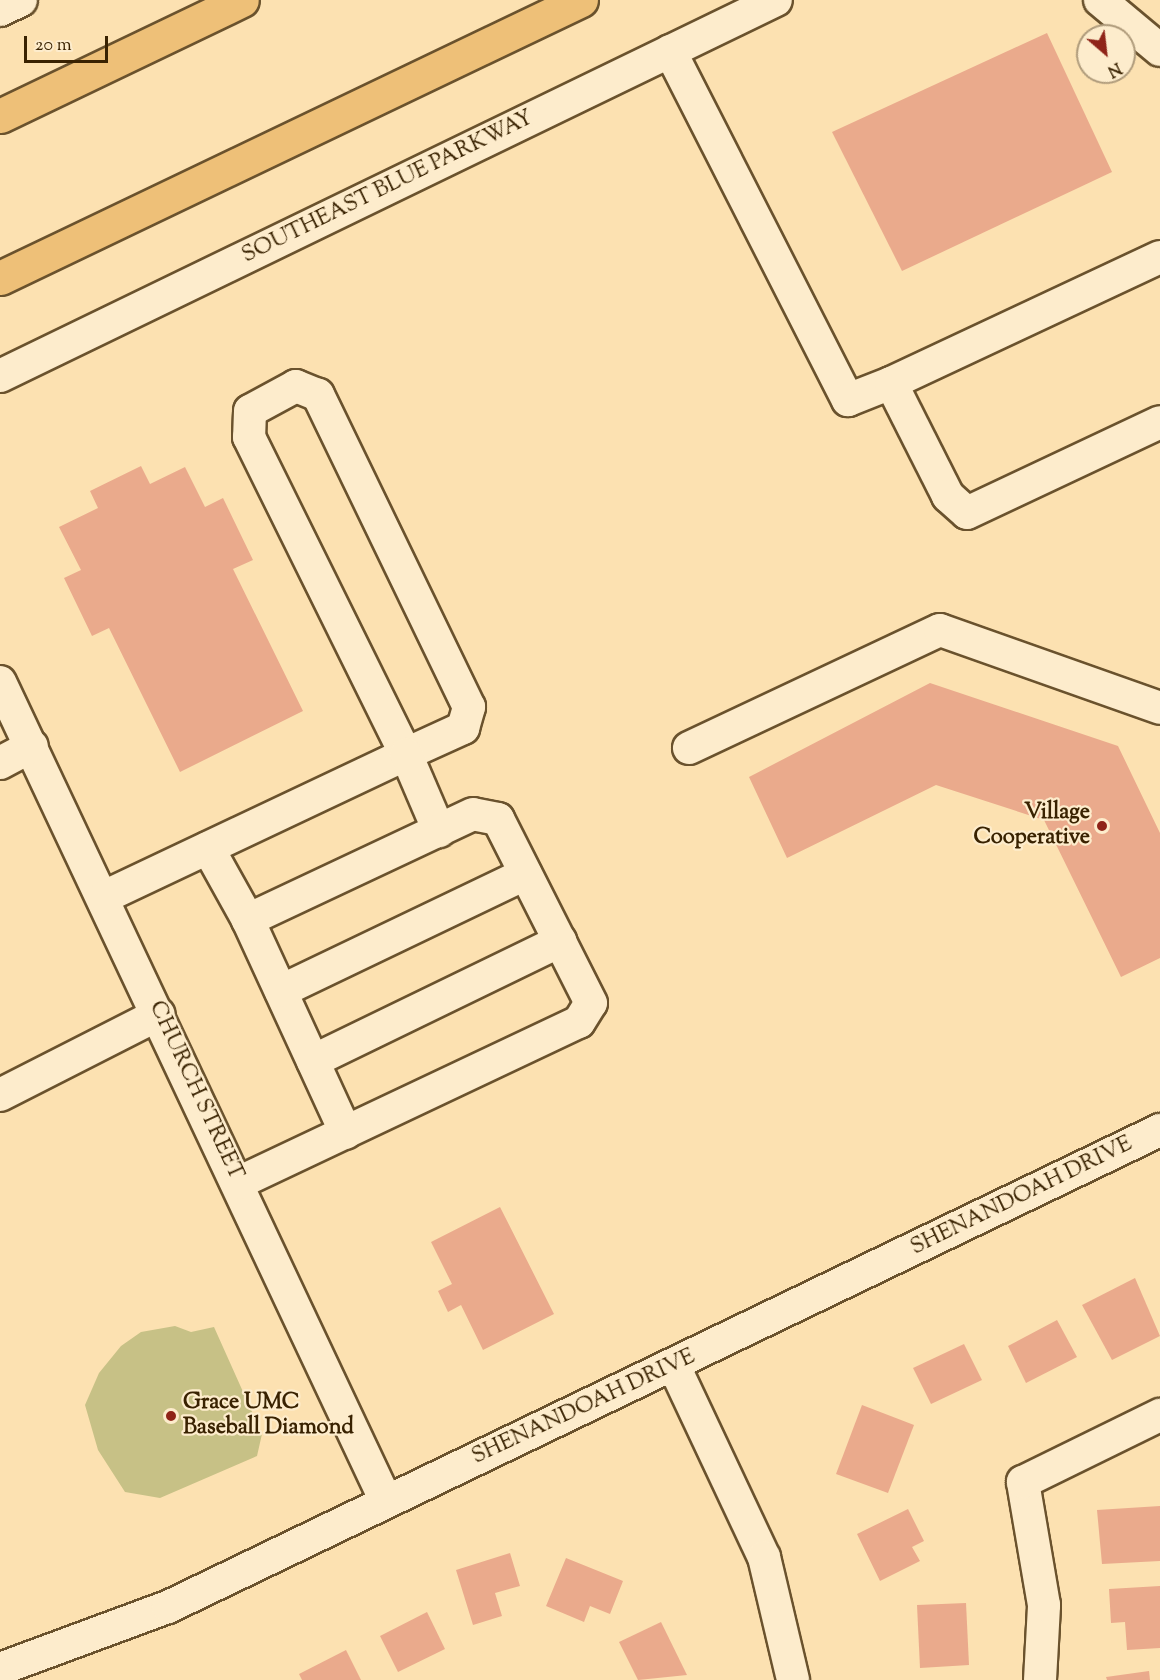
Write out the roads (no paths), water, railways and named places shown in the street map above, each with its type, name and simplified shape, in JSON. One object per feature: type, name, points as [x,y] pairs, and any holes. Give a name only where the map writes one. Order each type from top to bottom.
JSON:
[{"type":"highway","points":[[0,116],[242,0]]},
{"type":"highway","points":[[0,278],[581,0]]},
{"type":"street","points":[[0,10],[21,0]]},
{"type":"street","name":"SOUTHEAST BLUE PARKWAY","points":[[0,376],[776,0]]},
{"type":"street","points":[[1100,0],[1160,50]]},
{"type":"street","points":[[670,51],[848,400],[891,383],[1160,257]]},
{"type":"street","points":[[891,383],[948,496],[967,513],[1160,422]]},
{"type":"street","points":[[104,897],[406,754],[463,728],[469,707],[318,395],[296,386],[250,411],[249,437],[406,754],[439,831]]},
{"type":"street","points":[[689,748],[940,630],[1160,708]]},
{"type":"street","name":"CHURCH STREET","points":[[0,682],[104,897],[386,1501]]},
{"type":"street","points":[[0,763],[32,746]]},
{"type":"street","points":[[238,1183],[579,1022],[591,1003],[498,819],[473,814],[248,920]]},
{"type":"street","points":[[208,848],[248,920],[346,1133]]},
{"type":"street","points":[[281,991],[525,874]]},
{"type":"street","points":[[313,1060],[560,941]]},
{"type":"street","points":[[6,1087],[159,1014]]},
{"type":"street","name":"SHENANDOAH DRIVE","points":[[0,1669],[168,1607],[386,1501],[674,1366],[1160,1130]]},
{"type":"street","points":[[674,1366],[764,1557],[794,1680]]},
{"type":"street","points":[[1040,1680],[1044,1605],[1023,1482],[1160,1414]]},
{"type":"place","name":"Village Cooperative","points":[[1102,826]]},
{"type":"place","name":"Grace UMC Baseball Diamond","points":[[171,1416]]}]
